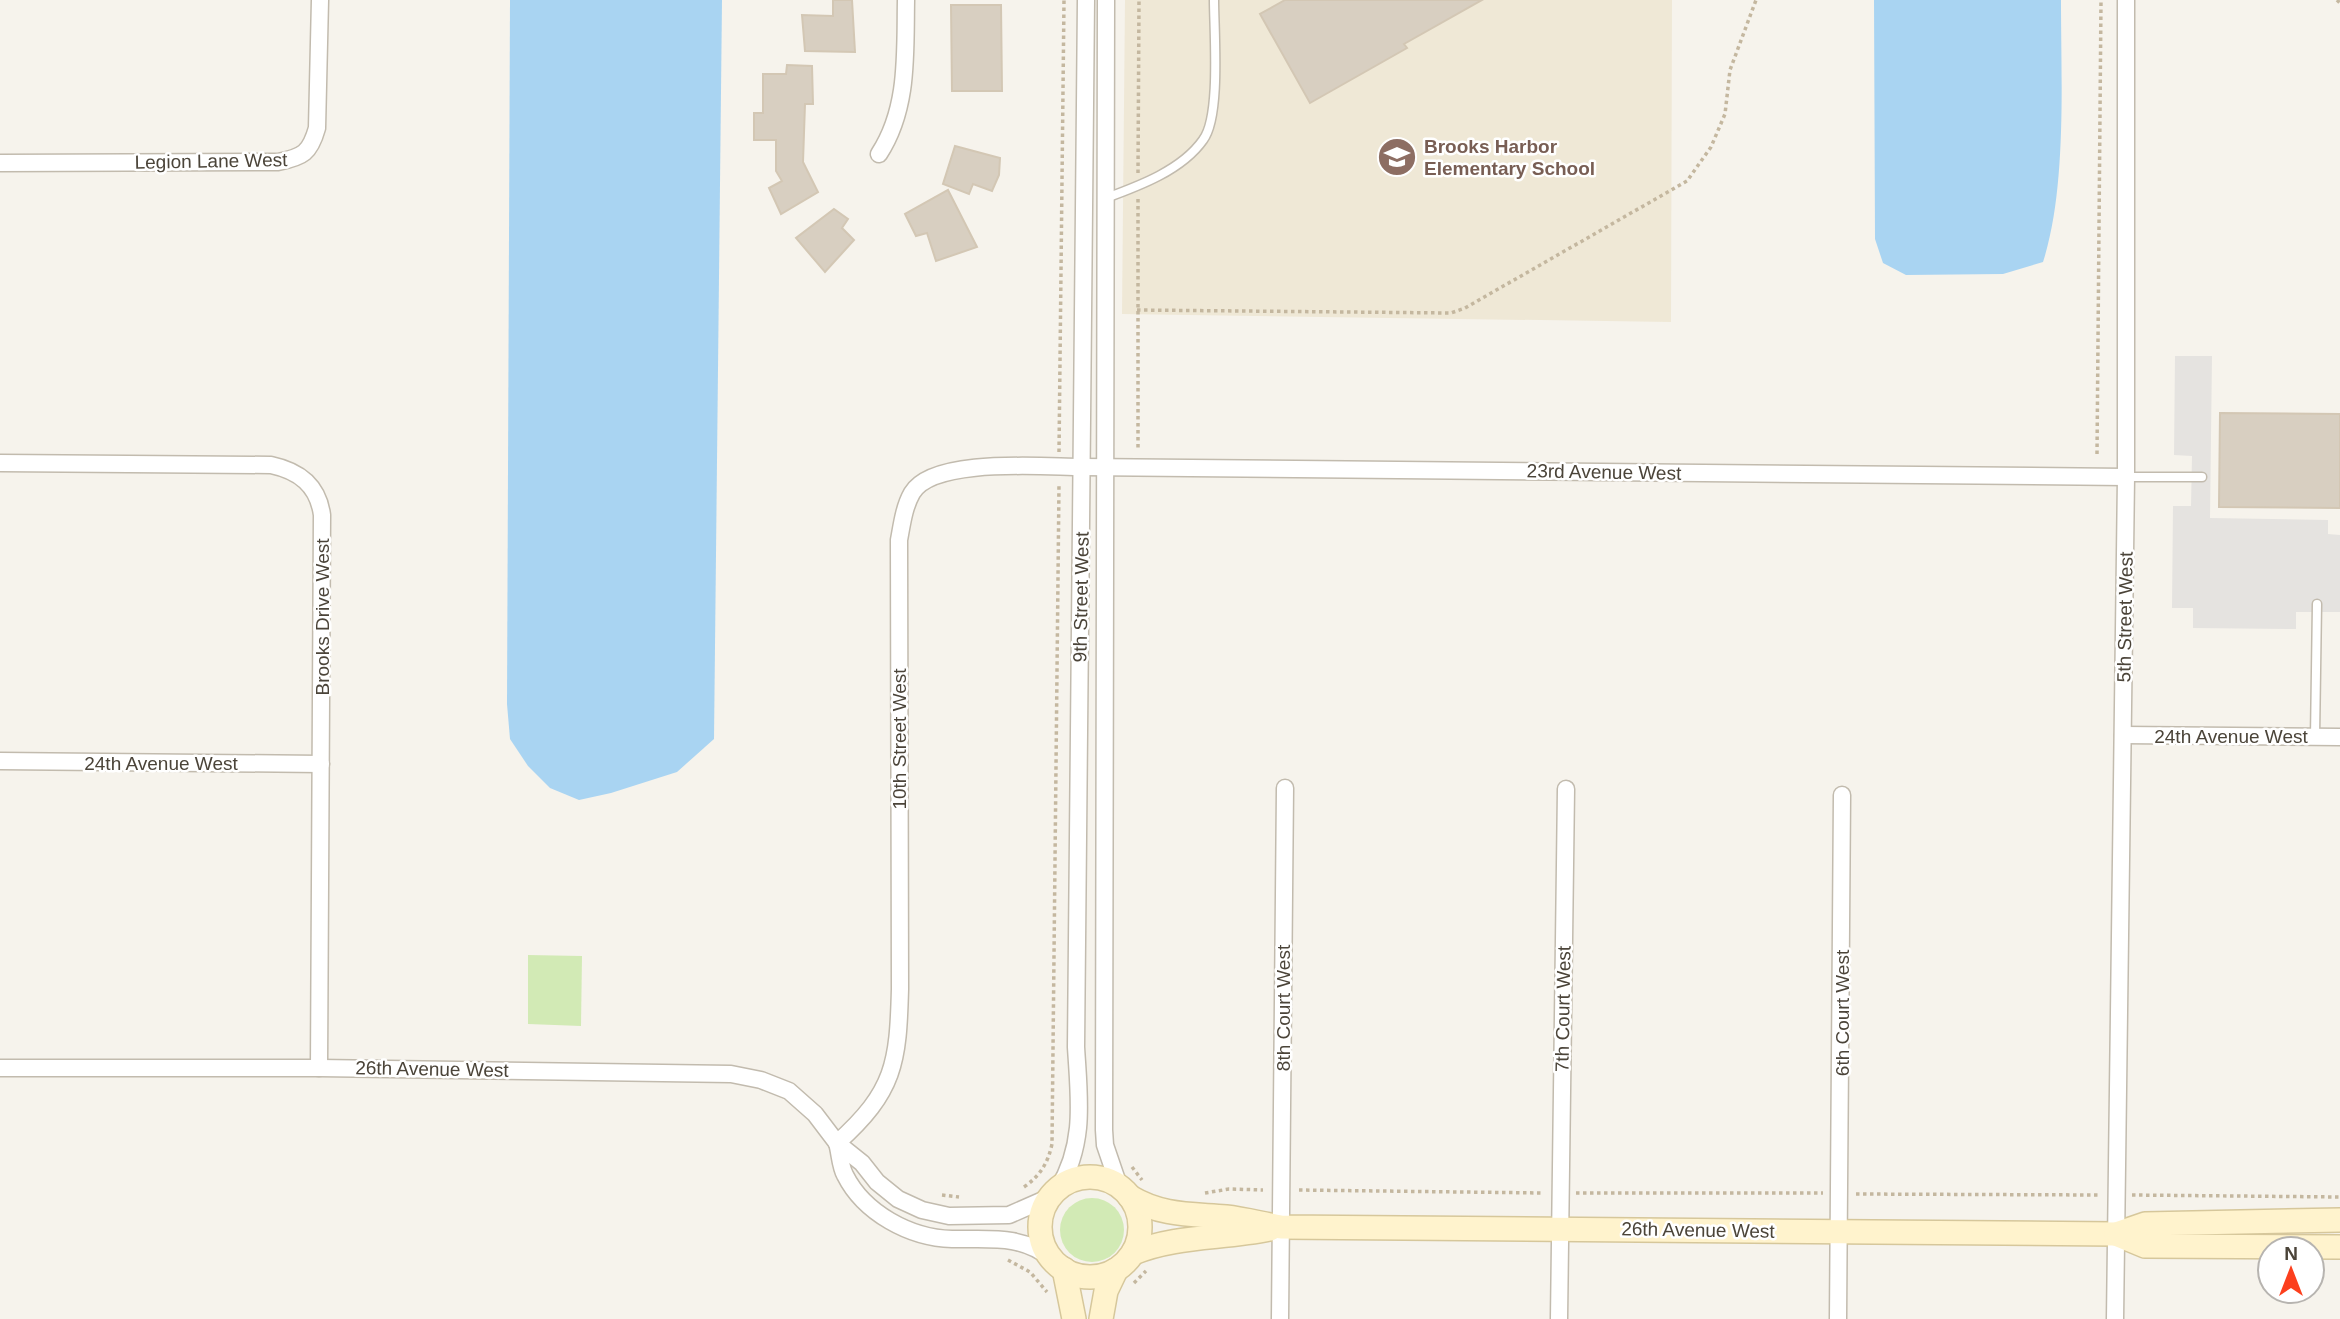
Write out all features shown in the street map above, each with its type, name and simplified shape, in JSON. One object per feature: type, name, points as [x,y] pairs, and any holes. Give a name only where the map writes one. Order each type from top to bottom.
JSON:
[{"type":"street","name":"Legion Lane West","points":[[0,163],[278,162],[296,159],[311,147],[317,128],[320,0]]},
{"type":"street","points":[[879,154],[889,138],[898,113],[905,68],[906,0]]},
{"type":"street","name":"9th Street West","points":[[1054,1193],[1073,1160],[1080,1121],[1076,1047],[1086,0]]},
{"type":"street","name":"9th Street West","points":[[1106,0],[1103,199],[1106,467],[1104,1130],[1105,1145],[1124,1191]]},
{"type":"street","name":"5th Street West","points":[[2115,1319],[2126,477],[2126,0]]},
{"type":"street","name":"Brooks Drive West","points":[[0,463],[271,465],[303,477],[316,494],[322,514],[319,1068]]},
{"type":"street","name":"10th Street West","points":[[838,1143],[875,1106],[888,1083],[899,1033],[899,540],[904,515],[913,491],[936,476],[963,467],[1082,467]]},
{"type":"street","name":"23rd Avenue West","points":[[1082,467],[2126,477]]},
{"type":"street","name":"24th Avenue West","points":[[2123,735],[2340,737]]},
{"type":"street","name":"24th Avenue West","points":[[0,761],[321,764]]},
{"type":"street","name":"8th Court West","points":[[1280,1319],[1285,788]]},
{"type":"street","name":"7th Court West","points":[[1559,1319],[1566,789]]},
{"type":"street","name":"6th Court West","points":[[1838,1319],[1842,795]]},
{"type":"street","name":"26th Avenue West","points":[[0,1069],[319,1068],[731,1074],[761,1080],[789,1091],[815,1114],[838,1143],[862,1163],[877,1182],[898,1199],[922,1210],[949,1216],[1009,1215],[1054,1193],[1072,1180],[1088,1177],[1104,1179],[1156,1211],[1225,1217],[1281,1227],[2116,1234],[2145,1224],[2340,1220]]},
{"type":"street","name":"26th Avenue West","points":[[838,1143],[844,1174],[861,1198],[880,1215],[900,1226],[950,1239],[1008,1239],[1024,1243],[1057,1264]]},
{"type":"street","points":[[1101,1319],[1106,1291],[1124,1278],[1140,1261],[1140,1224],[1124,1191]]},
{"type":"street","points":[[1054,1193],[1040,1221],[1040,1234],[1057,1264],[1074,1319]]},
{"type":"street","name":"26th Avenue West","points":[[1140,1261],[1171,1240],[1231,1237],[1281,1227]]},
{"type":"street","name":"26th Avenue West","points":[[2116,1234],[2145,1246],[2340,1247]]},
{"type":"street","points":[[1057,1264],[1090,1277],[1124,1278]]},
{"type":"lane","points":[[1103,199],[1138,186],[1189,155],[1205,138],[1214,102],[1214,0]]},
{"type":"lane","points":[[2126,477],[2202,478]]},
{"type":"lane","points":[[2315,737],[2317,604]]},
{"type":"path","points":[[1017,1191],[1039,1175],[1048,1159],[1052,1144],[1064,0]]},
{"type":"path","points":[[1138,448],[1139,0]]},
{"type":"path","points":[[1137,310],[1451,313],[1465,308],[1687,181],[1711,147],[1725,114],[1730,70],[1756,0]]},
{"type":"path","points":[[2097,454],[2101,0]]},
{"type":"path","points":[[1128,1157],[1144,1182],[1151,1186]]},
{"type":"path","points":[[1194,1195],[1229,1189],[1267,1190]]},
{"type":"path","points":[[1295,1190],[2340,1197]]},
{"type":"path","points":[[933,1194],[967,1197]]},
{"type":"path","points":[[1008,1259],[1020,1264],[1040,1281],[1050,1302]]},
{"type":"path","points":[[1124,1278],[1140,1261]]},
{"type":"shaded area","name":"Brooks Harbor Elementary School","points":[[1125,0],[1672,0],[1671,322],[1122,314]]},
{"type":"shaded area","points":[[2175,356],[2212,356],[2210,518],[2328,520],[2328,534],[2340,535],[2340,612],[2296,612],[2296,629],[2193,628],[2193,608],[2172,608],[2173,506],[2191,506],[2192,456],[2174,455]]},
{"type":"green space","points":[[528,955],[582,956],[581,1026],[528,1024]]},
{"type":"green space","points":[[1092,1198],[1110,1204],[1118,1212],[1124,1230],[1118,1248],[1110,1256],[1092,1262],[1074,1256],[1066,1248],[1060,1230],[1066,1212],[1074,1204]]},
{"type":"water","points":[[510,0],[722,0],[714,739],[677,772],[579,800],[550,788],[528,766],[510,739],[507,704]]},
{"type":"water","points":[[1874,0],[2061,0],[2062,98],[2059,167],[2051,233],[2043,262],[2003,274],[1906,275],[1883,263],[1875,239]]},
{"type":"building","points":[[833,0],[852,0],[855,52],[805,51],[802,15],[833,16]]},
{"type":"building","points":[[1285,0],[1482,0],[1404,44],[1407,48],[1310,103],[1260,14]]},
{"type":"building","points":[[951,5],[1001,5],[1002,91],[952,91]]},
{"type":"building","points":[[787,65],[812,66],[813,104],[805,104],[803,162],[818,192],[781,214],[769,188],[782,181],[776,171],[776,140],[754,140],[754,113],[763,113],[763,74],[786,74]]},
{"type":"building","points":[[955,146],[1000,158],[999,175],[992,191],[973,184],[969,194],[943,184]]},
{"type":"building","points":[[948,190],[977,247],[936,261],[927,233],[916,236],[905,214]]},
{"type":"building","points":[[834,209],[848,219],[842,228],[854,240],[825,272],[796,238]]},
{"type":"building","points":[[2220,413],[2340,414],[2340,508],[2219,507]]},
{"type":"place","name":"Brooks Harbor Elementary School","points":[[1397,157]]}]
